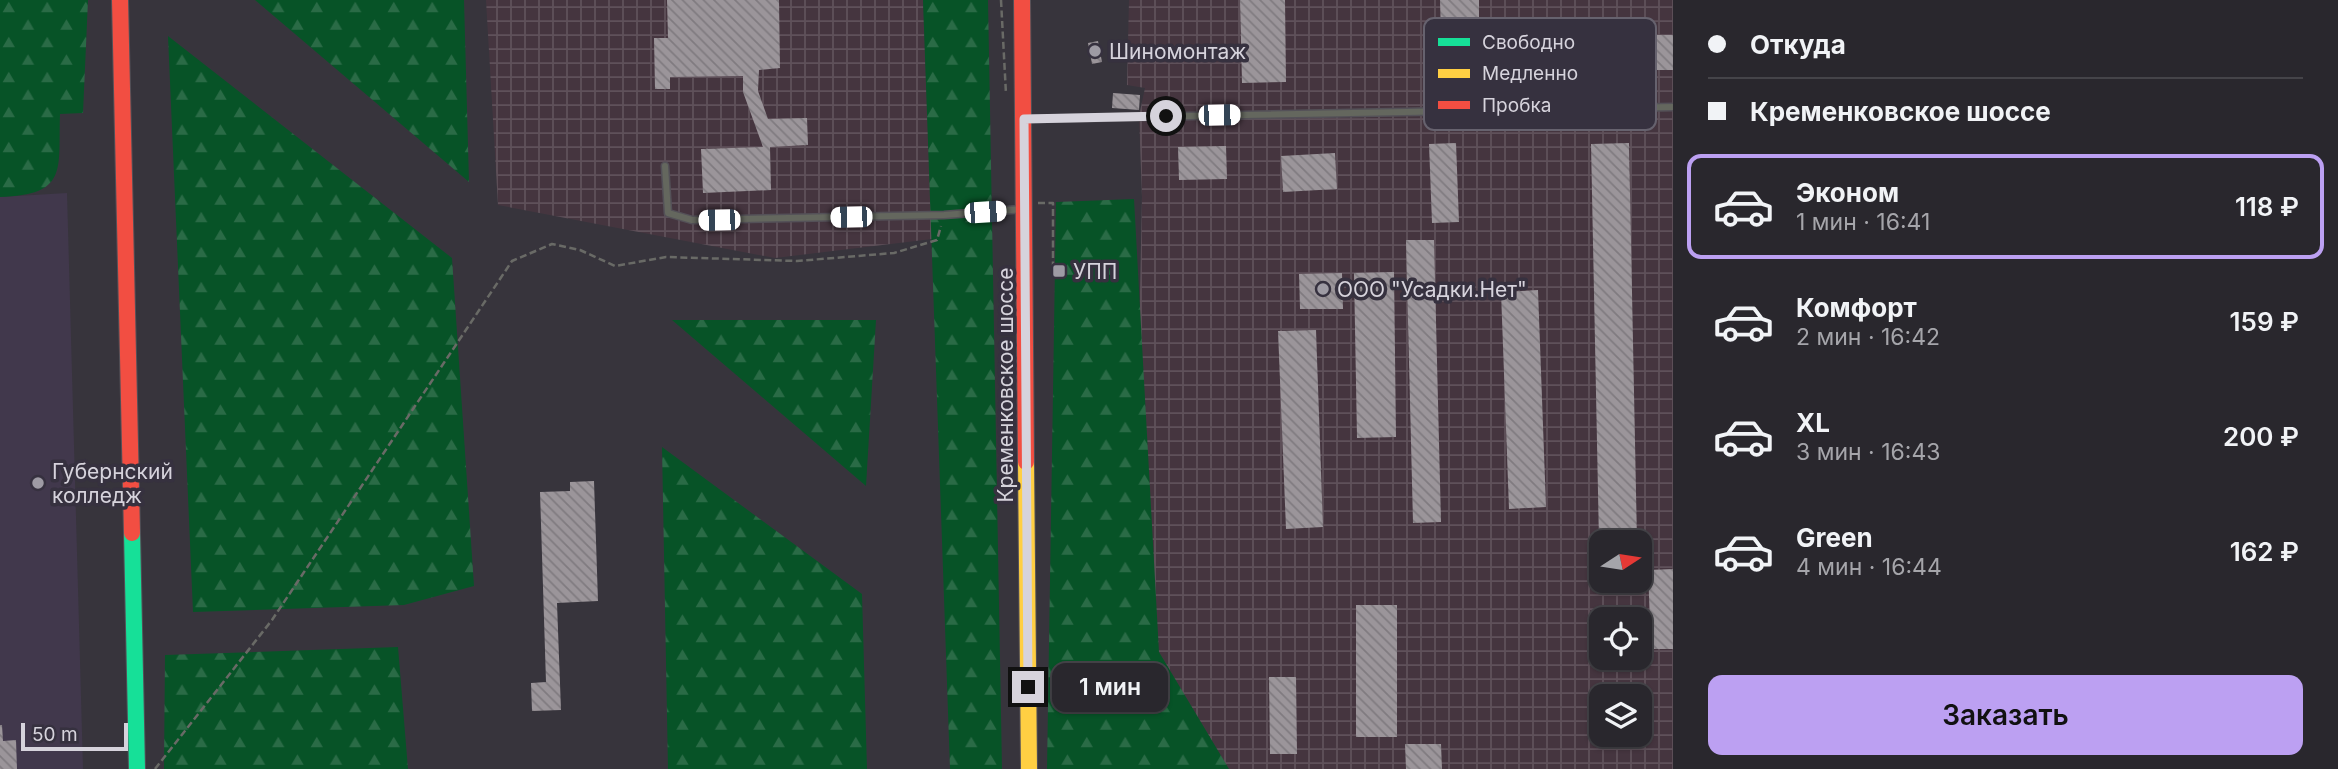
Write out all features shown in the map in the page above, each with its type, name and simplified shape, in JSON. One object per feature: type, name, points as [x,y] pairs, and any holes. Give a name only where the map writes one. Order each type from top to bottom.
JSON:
[{"type":"street","points":[[120,0],[137,769]]},
{"type":"street","name":"Кременковское шоссе","points":[[1022,0],[1029,769]]},
{"type":"lane","points":[[1024,119],[1424,112]]},
{"type":"lane","points":[[665,166],[668,213],[692,220],[944,215],[1025,205]]},
{"type":"path","points":[[1025,205],[1053,203],[1053,265],[1059,271]]},
{"type":"path","points":[[155,769],[272,620],[512,261],[552,244],[580,250],[615,266],[666,257],[797,261],[894,253],[937,240],[944,215]]},
{"type":"shaded area","points":[[486,0],[923,0],[932,239],[775,258],[498,205]]},
{"type":"shaded area","points":[[1129,0],[1673,0],[1673,769],[1130,769],[1142,197],[1139,116],[1145,88],[1127,85]]},
{"type":"shaded area","name":"Губернский колледж","points":[[67,193],[83,769],[0,769],[0,197]]},
{"type":"green space","points":[[0,0],[88,0],[83,113],[60,114],[58,164],[49,184],[38,191],[0,197]]},
{"type":"green space","points":[[255,0],[464,0],[469,182]]},
{"type":"green space","points":[[923,0],[988,0],[1002,769],[950,769]]},
{"type":"green space","points":[[168,36],[452,258],[474,586],[404,605],[193,612]]},
{"type":"green space","points":[[1134,199],[1159,652],[1229,769],[1047,769],[1056,202]]},
{"type":"green space","points":[[672,320],[876,320],[866,486]]},
{"type":"green space","points":[[662,447],[862,594],[867,769],[668,769]]},
{"type":"green space","points":[[398,647],[408,769],[164,769],[165,655]]},
{"type":"building","points":[[667,0],[779,0],[780,68],[759,70],[758,91],[768,119],[807,118],[808,145],[770,147],[771,190],[703,193],[701,149],[763,147],[743,92],[743,76],[670,77],[670,89],[655,89],[654,38],[668,38]]},
{"type":"building","points":[[1240,0],[1285,0],[1286,82],[1242,83]]},
{"type":"building","points":[[1440,0],[1479,0],[1479,18],[1440,18]]},
{"type":"building","points":[[1656,35],[1673,35],[1673,70],[1656,70]]},
{"type":"building","points":[[1098,41],[1102,62],[1092,64],[1088,43]]},
{"type":"building","points":[[1113,93],[1140,95],[1139,110],[1112,108]]},
{"type":"building","points":[[1456,143],[1459,222],[1432,223],[1429,144]]},
{"type":"building","points":[[1629,143],[1637,530],[1599,530],[1591,144]]},
{"type":"building","points":[[1226,146],[1227,179],[1179,180],[1178,147]]},
{"type":"building","points":[[1335,153],[1337,189],[1283,192],[1281,156]]},
{"type":"building","points":[[1406,240],[1434,240],[1441,522],[1413,523]]},
{"type":"building","points":[[1394,272],[1396,437],[1357,438],[1354,273]]},
{"type":"building","points":[[1342,273],[1343,309],[1300,309],[1299,274]]},
{"type":"building","points":[[1538,290],[1546,507],[1509,509],[1501,292]]},
{"type":"building","points":[[1316,330],[1323,527],[1286,529],[1278,331]]},
{"type":"building","points":[[594,481],[598,601],[557,603],[561,710],[532,711],[531,683],[546,682],[540,492],[570,491],[570,482]]},
{"type":"building","points":[[1673,569],[1673,649],[1652,649],[1652,607],[1649,607],[1649,593],[1652,593],[1652,570]]},
{"type":"building","points":[[1356,605],[1397,605],[1397,737],[1356,737]]},
{"type":"building","points":[[1269,677],[1296,677],[1297,754],[1270,754]]},
{"type":"building","points":[[0,725],[3,741],[16,740],[17,769],[0,769]]},
{"type":"building","points":[[1405,744],[1441,744],[1442,769],[1406,769]]},
{"type":"traffic: fast","points":[[132,533],[137,769]]},
{"type":"traffic: slow","points":[[1026,462],[1029,769]]},
{"type":"traffic: jam","points":[[120,0],[132,533]]},
{"type":"traffic: jam","points":[[1022,0],[1026,462]]},
{"type":"place","name":"Шиномонтаж","points":[[1095,51]]},
{"type":"place","name":"УПП","points":[[1059,271]]},
{"type":"place","name":"ООО \"Усадки.Нет\"","points":[[1323,289]]},
{"type":"place","name":"Губернский колледж","points":[[38,483]]},
{"type":"route","points":[[1028,687],[1024,119],[1166,116]]}]
